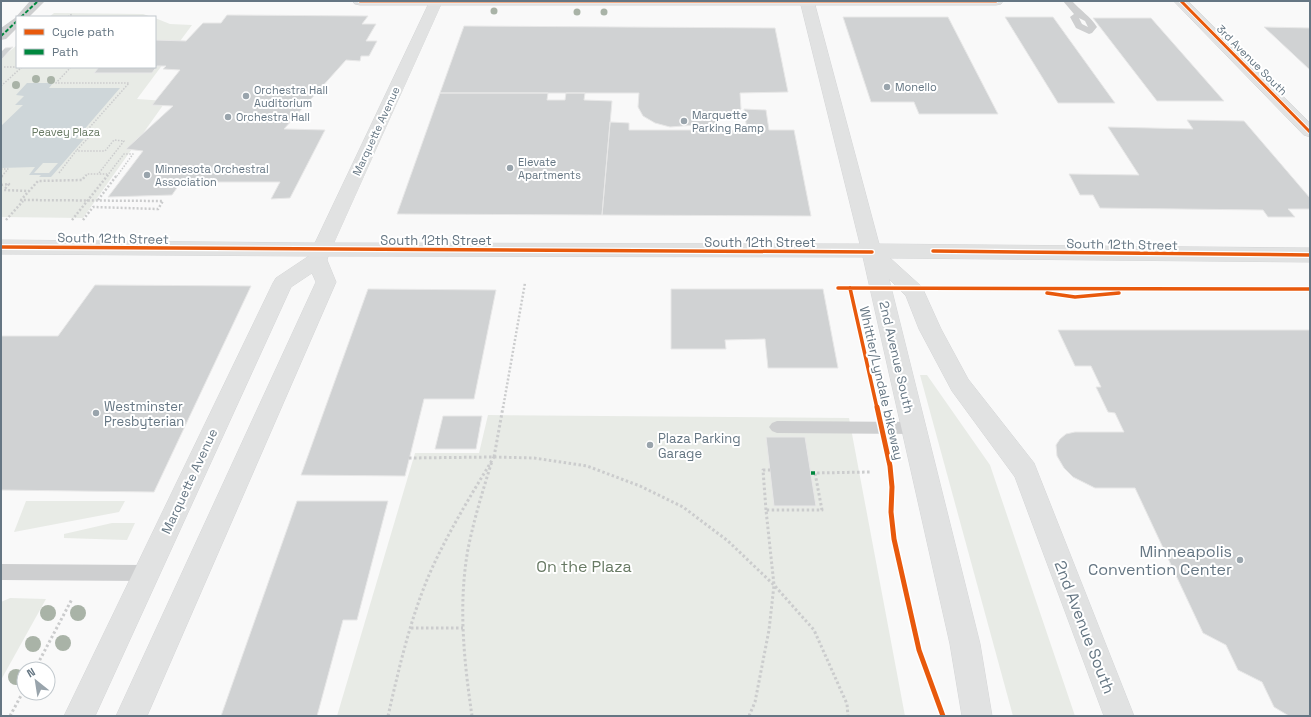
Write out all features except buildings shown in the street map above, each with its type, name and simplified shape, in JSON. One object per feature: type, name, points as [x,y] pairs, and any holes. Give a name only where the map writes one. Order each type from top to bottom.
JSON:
[{"type":"street","points":[[22,16],[38,1]]},
{"type":"street","points":[[360,1],[996,1]]},
{"type":"street","name":"Marquette Avenue","points":[[79,716],[145,573],[283,283],[319,255],[436,1]]},
{"type":"street","name":"2nd Avenue South","points":[[807,1],[872,252],[914,428],[965,644],[977,716]]},
{"type":"street","name":"3rd Avenue South","points":[[1181,1],[1310,132]]},
{"type":"street","points":[[1,36],[16,22]]},
{"type":"street","name":"South 12th Street","points":[[1,247],[319,255],[933,251],[998,253],[1310,255]]},
{"type":"street","name":"2nd Avenue South","points":[[872,252],[915,292],[930,329],[960,385],[1025,471],[1120,716]]},
{"type":"street","points":[[132,716],[326,282],[319,255]]},
{"type":"lane","points":[[1067,1],[1080,15]]},
{"type":"lane","points":[[777,427],[914,428]]},
{"type":"lane","points":[[1,572],[145,573]]},
{"type":"path","points":[[4,68],[16,67]]},
{"type":"path","points":[[1,86],[20,68]]},
{"type":"path","points":[[59,173],[89,136],[82,136],[129,84],[56,83],[70,68]]},
{"type":"path","points":[[76,151],[105,151],[114,140],[124,140],[99,174]]},
{"type":"path","points":[[72,220],[124,154],[133,154],[98,201]]},
{"type":"path","points":[[1,169],[8,169],[1,177]]},
{"type":"path","points":[[24,200],[21,200],[38,181],[82,180],[87,174],[107,174]]},
{"type":"path","points":[[1,184],[9,184],[4,190],[29,191]]},
{"type":"path","points":[[6,220],[24,200],[163,201],[158,208],[93,207],[84,220]]},
{"type":"path","points":[[472,716],[464,666],[462,628],[466,564],[476,515],[494,457],[525,283]]},
{"type":"path","points":[[388,716],[399,666],[411,628],[438,557],[458,517],[494,457]]},
{"type":"path","points":[[409,458],[534,458],[586,466],[640,486],[690,512],[728,541],[774,585],[814,630],[847,704],[848,716]]},
{"type":"path","points":[[749,716],[755,702],[769,630],[774,585],[763,470],[770,470]]},
{"type":"path","points":[[766,510],[822,510],[816,473],[870,472]]},
{"type":"path","points":[[39,661],[86,572]]},
{"type":"path","points":[[411,628],[462,628]]},
{"type":"path","points":[[10,716],[18,701]]},
{"type":"green space","points":[[54,13],[143,14],[149,16],[50,16]]},
{"type":"green space","name":"Peavey Plaza","points":[[156,18],[170,24],[192,25],[137,99],[166,101],[83,218],[1,217],[1,59],[16,46],[16,68],[156,68]]},
{"type":"green space","points":[[920,375],[927,375],[990,465],[1075,716],[1013,716]]},
{"type":"green space","name":"On the Plaza","points":[[488,415],[849,418],[905,716],[337,716],[415,453],[479,453]]},
{"type":"green space","points":[[26,501],[125,501],[119,512],[14,532]]},
{"type":"green space","points":[[112,523],[135,523],[127,540],[64,538],[64,534]]},
{"type":"green space","points":[[10,598],[46,599],[1,680],[1,602]]},
{"type":"shaded area","points":[[27,83],[53,83],[49,88],[120,88],[76,139],[84,139],[51,177],[29,175],[35,167],[1,168],[1,126],[23,105],[15,105],[24,96],[16,95]],"holes":[[[43,163],[58,163],[49,173],[34,173]]]},
{"type":"marked path","points":[[22,16],[38,1]]},
{"type":"marked path","points":[[1,36],[16,22]]},
{"type":"cycle path","points":[[360,1],[996,1]]},
{"type":"cycle path","points":[[1181,1],[1310,132]]},
{"type":"cycle path","points":[[1,247],[872,252]]},
{"type":"cycle path","points":[[933,251],[1310,255]]},
{"type":"cycle path","points":[[838,288],[1310,289]]},
{"type":"cycle path","name":"Whittier/Lyndale bikeway","points":[[850,288],[890,466],[892,487],[891,512],[894,539],[919,650],[943,716]]},
{"type":"cycle path","points":[[1047,293],[1075,297],[1119,293]]},
{"type":"place","name":"Monello","points":[[887,87]]},
{"type":"place","name":"Orchestra Hall Auditorium","points":[[246,96]]},
{"type":"place","name":"Orchestra Hall","points":[[228,117]]},
{"type":"place","name":"Marquette Parking Ramp","points":[[684,121]]},
{"type":"place","name":"Elevate Apartments","points":[[510,168]]},
{"type":"place","name":"Minnesota Orchestral Association","points":[[147,175]]},
{"type":"place","name":"Westminster Presbyterian","points":[[96,413]]},
{"type":"place","name":"Plaza Parking Garage","points":[[650,445]]},
{"type":"place","name":"Minneapolis Convention Center","points":[[1240,560]]}]
